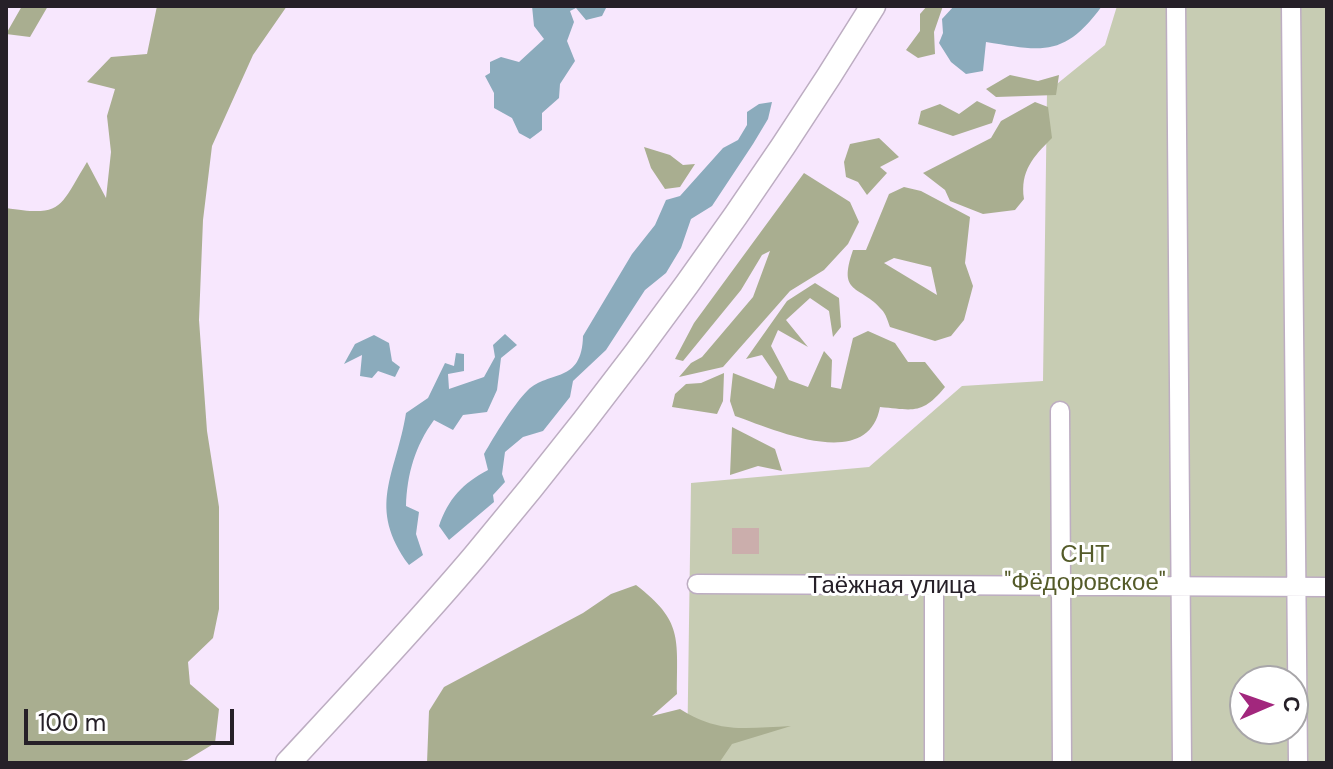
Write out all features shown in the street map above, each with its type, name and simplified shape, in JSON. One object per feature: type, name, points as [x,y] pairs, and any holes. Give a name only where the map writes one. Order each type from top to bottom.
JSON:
[{"type":"main road","points":[[288,763],[474,556],[608,391],[725,228],[873,6]]},
{"type":"street","points":[[1176,6],[1182,763]]},
{"type":"street","points":[[1291,6],[1298,763]]},
{"type":"street","points":[[1060,411],[1062,763]]},
{"type":"street","name":"Таёжная улица","points":[[697,584],[934,588],[1327,587]]},
{"type":"street","points":[[934,588],[934,763]]},
{"type":"green space","points":[[22,6],[48,6],[30,37],[6,34]]},
{"type":"green space","points":[[157,6],[287,6],[253,55],[212,146],[203,220],[199,320],[207,431],[219,507],[219,609],[213,638],[188,662],[190,684],[219,709],[215,743],[187,760],[168,763],[6,763],[6,208],[39,211],[57,206],[71,190],[87,162],[106,198],[111,152],[107,116],[115,89],[87,82],[111,57],[147,54]]},
{"type":"green space","points":[[927,6],[943,6],[934,32],[935,54],[918,58],[906,50],[920,31],[920,14]]},
{"type":"green space","name":"СНТ \"Фёдоровское\"","points":[[1117,6],[1327,6],[1327,763],[687,763],[691,483],[869,467],[962,386],[1043,381],[1047,92],[1105,45]]},
{"type":"green space","points":[[1010,75],[1038,81],[1059,75],[1056,95],[996,97],[986,89]]},
{"type":"green space","points":[[977,101],[996,110],[992,123],[953,136],[918,124],[921,111],[940,104],[959,114]]},
{"type":"green space","points":[[1035,102],[1048,107],[1052,138],[1029,165],[1024,180],[1024,199],[1015,210],[983,214],[950,201],[945,190],[923,173],[991,138],[1001,121]]},
{"type":"green space","points":[[879,138],[899,157],[880,167],[887,173],[867,195],[858,182],[846,177],[844,162],[850,144]]},
{"type":"green space","points":[[644,147],[670,155],[683,165],[695,164],[680,187],[665,189],[651,168]]},
{"type":"green space","points":[[804,173],[850,202],[859,222],[848,244],[824,270],[790,291],[723,367],[679,377],[691,363],[702,357],[753,297],[770,251],[762,255],[741,290],[683,361],[675,359],[694,323]]},
{"type":"green space","points":[[904,187],[921,191],[970,217],[965,263],[973,286],[964,320],[951,336],[935,341],[890,327],[882,310],[849,282],[853,250],[866,250],[889,194]],"holes":[[[894,258],[931,267],[937,295],[884,263]]]},
{"type":"green space","points":[[815,283],[839,298],[841,327],[833,337],[829,311],[810,298],[786,320],[808,347],[778,330],[771,346],[789,380],[808,387],[824,351],[832,360],[831,387],[841,389],[853,338],[868,331],[895,343],[908,362],[925,362],[945,387],[930,402],[917,409],[880,407],[872,427],[858,438],[839,442],[794,436],[735,416],[730,401],[733,373],[774,389],[777,377],[762,355],[746,359],[787,301]]},
{"type":"green space","points":[[724,373],[723,401],[717,414],[672,407],[675,394],[686,384],[701,383]]},
{"type":"green space","points":[[732,427],[775,449],[782,471],[758,466],[730,475]]},
{"type":"green space","points":[[636,585],[662,609],[670,621],[676,644],[677,694],[652,716],[680,709],[708,722],[734,728],[791,726],[732,744],[719,763],[427,763],[429,711],[444,687],[583,613],[611,594]]},
{"type":"water","points":[[532,6],[607,6],[602,16],[586,20],[576,8],[570,11],[574,22],[567,41],[575,61],[560,84],[559,98],[542,113],[542,130],[530,139],[519,133],[512,118],[494,108],[494,93],[485,76],[490,73],[490,62],[501,57],[519,62],[544,39],[534,26]]},
{"type":"water","points":[[954,6],[1102,6],[1076,35],[1051,47],[986,42],[983,71],[966,74],[951,62],[939,43],[943,33],[942,19]]},
{"type":"water","points":[[772,102],[768,119],[712,206],[691,219],[681,248],[666,273],[645,290],[606,350],[573,381],[570,397],[543,431],[523,437],[505,452],[502,474],[505,482],[493,495],[494,502],[449,540],[439,526],[452,500],[471,480],[488,470],[484,454],[522,396],[536,384],[563,374],[577,362],[583,336],[632,254],[655,225],[666,200],[680,196],[723,148],[738,140],[747,125],[747,112],[759,104]]},
{"type":"water","points":[[505,334],[517,345],[501,358],[497,390],[487,412],[463,415],[453,430],[434,420],[417,450],[410,472],[406,506],[419,512],[416,534],[423,555],[409,565],[389,526],[387,508],[391,473],[406,413],[428,398],[445,363],[454,366],[456,353],[464,354],[464,371],[448,374],[449,389],[484,377],[495,357],[493,345]]},
{"type":"water","points":[[374,335],[389,343],[392,361],[400,367],[395,377],[378,371],[372,378],[360,376],[362,355],[344,364],[355,344]]},
{"type":"building","points":[[732,528],[759,528],[759,554],[732,554]]}]
